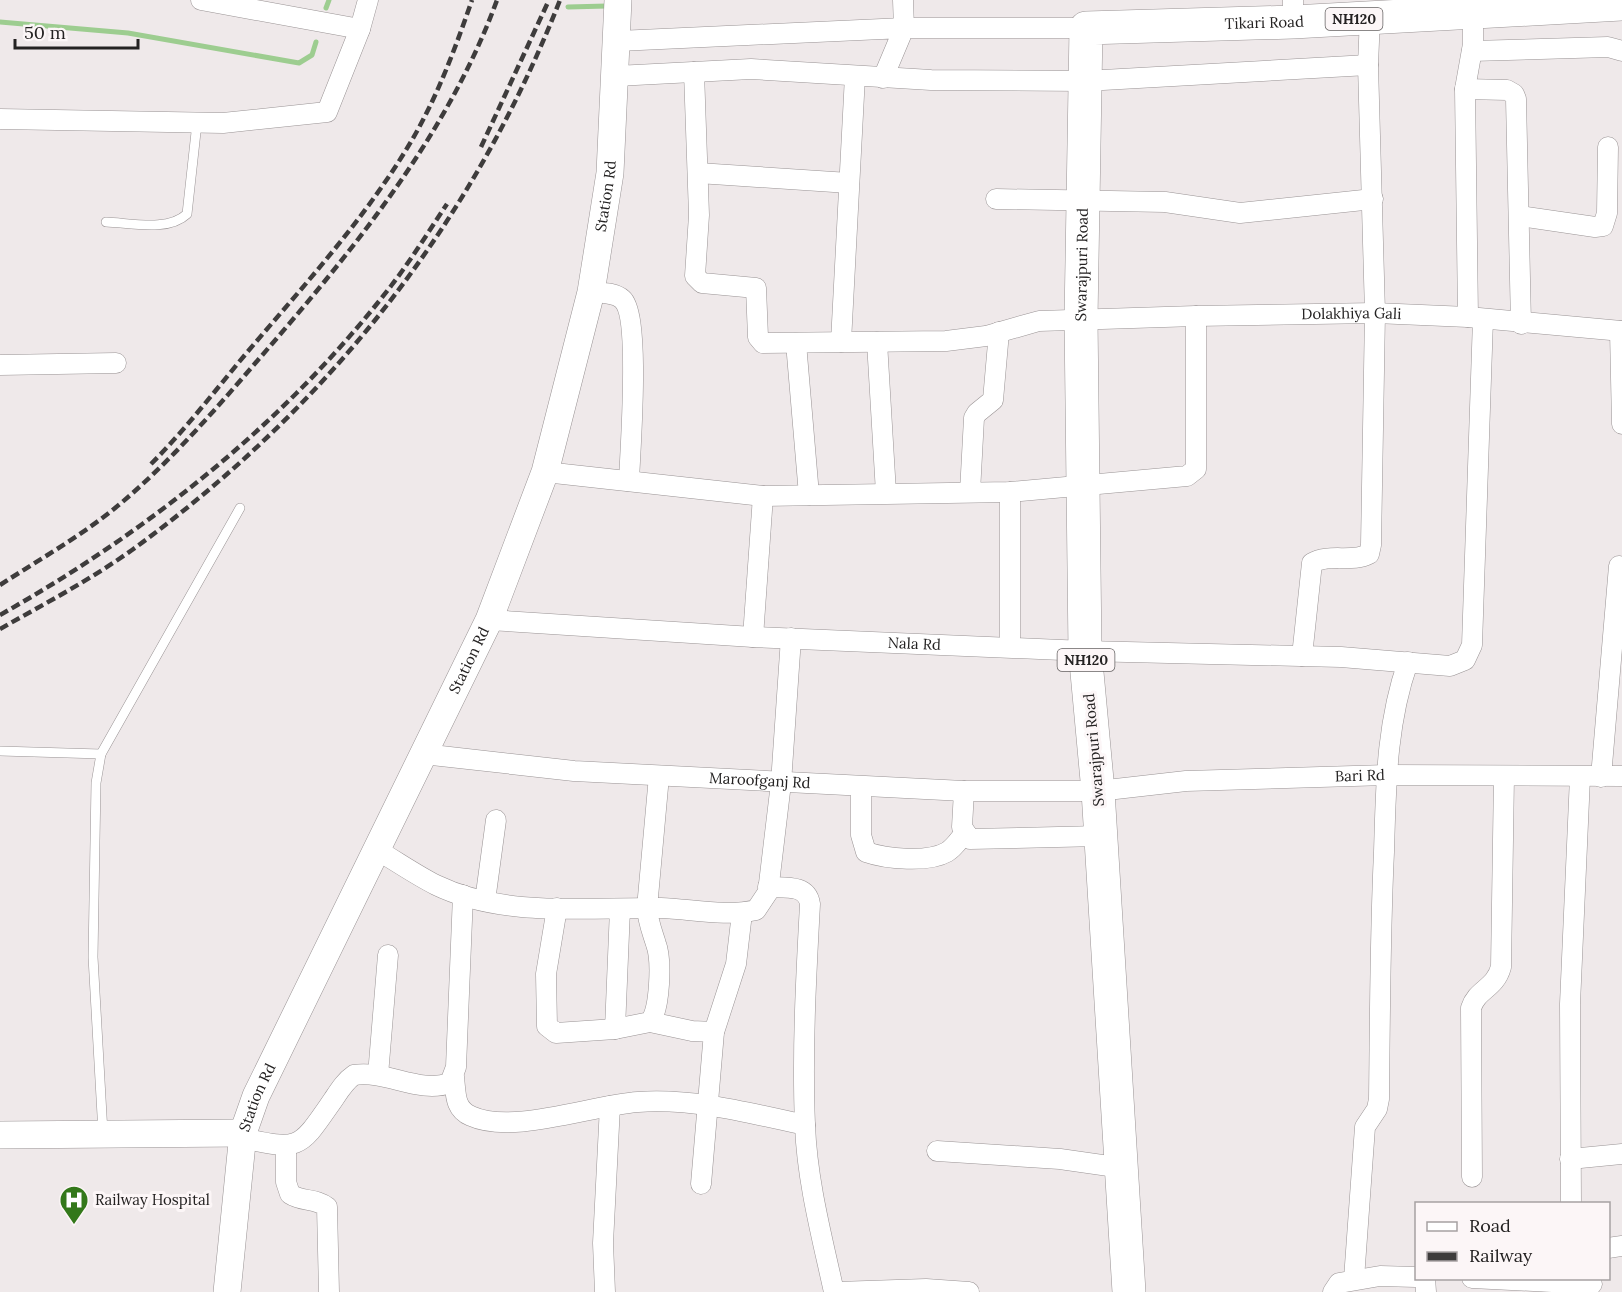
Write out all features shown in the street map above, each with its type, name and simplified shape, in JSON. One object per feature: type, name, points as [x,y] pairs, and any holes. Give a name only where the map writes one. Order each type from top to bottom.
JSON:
[{"type":"highway","name":"Tikari Road","points":[[1086,27],[1293,11],[1473,11],[1573,3],[1622,4]]},
{"type":"highway","name":"Swarajpuri Road","points":[[1086,27],[1081,319],[1085,651],[1098,790],[1129,1292]]},
{"type":"street","points":[[201,0],[360,29]]},
{"type":"street","points":[[0,119],[223,123],[327,112],[360,29],[368,0]]},
{"type":"street","name":"Station Rd","points":[[227,1292],[242,1136],[291,1022],[489,620],[545,472],[591,291],[610,173],[618,41],[618,0]]},
{"type":"street","points":[[883,78],[903,28],[903,0]]},
{"type":"street","name":"Nala Rd","points":[[489,620],[753,637],[1085,651],[1341,657],[1450,666],[1465,660],[1472,645],[1476,318],[1465,88],[1472,51],[1473,11]]},
{"type":"street","points":[[1302,656],[1312,563],[1320,559],[1362,557],[1369,554],[1371,545],[1375,313],[1373,199],[1368,65],[1359,12]]},
{"type":"street","points":[[618,41],[903,28],[1086,27]]},
{"type":"street","points":[[1472,51],[1608,47],[1622,51]]},
{"type":"street","points":[[616,76],[793,70],[883,78],[1085,81],[1368,65]]},
{"type":"street","points":[[694,72],[698,173],[849,183]]},
{"type":"street","points":[[841,342],[855,76]]},
{"type":"street","points":[[1465,88],[1507,90],[1514,94],[1520,216],[1521,324]]},
{"type":"street","points":[[1520,216],[1595,227],[1603,226],[1607,213],[1608,147]]},
{"type":"street","name":"Dolakhiya Gali","points":[[698,173],[695,270],[697,281],[756,288],[759,341],[796,343],[966,340],[1039,321],[1375,313],[1476,318],[1521,324],[1621,331]]},
{"type":"street","points":[[996,199],[1165,202],[1240,213],[1373,199]]},
{"type":"street","points":[[591,291],[614,294],[623,299],[629,310],[633,373],[629,481]]},
{"type":"street","points":[[545,472],[764,496],[1010,492],[1187,476],[1196,469],[1196,316]]},
{"type":"street","points":[[1621,331],[1622,424]]},
{"type":"street","points":[[970,492],[974,418],[976,413],[993,400],[999,332]]},
{"type":"street","points":[[877,342],[886,493]]},
{"type":"street","points":[[796,343],[809,495]]},
{"type":"street","points":[[0,365],[116,363]]},
{"type":"street","points":[[1010,492],[1010,647]]},
{"type":"street","points":[[753,637],[764,496]]},
{"type":"street","points":[[1600,777],[1619,566]]},
{"type":"street","points":[[377,850],[435,885],[485,901],[557,908],[647,908],[742,914],[756,910],[763,903],[768,887],[781,783],[791,638]]},
{"type":"street","points":[[1364,1283],[1365,1127],[1377,1109],[1379,1099],[1381,932],[1387,775],[1395,704],[1408,663]]},
{"type":"street","name":"Maroofganj Rd","points":[[423,754],[574,771],[861,788],[964,791],[1098,790]]},
{"type":"street","name":"Bari Rd","points":[[1098,790],[1197,780],[1387,775],[1622,776]]},
{"type":"street","points":[[650,1022],[657,1007],[658,956],[649,928],[647,908],[659,776]]},
{"type":"street","points":[[1472,1177],[1472,1008],[1474,1000],[1498,978],[1501,966],[1504,776]]},
{"type":"street","points":[[1571,1202],[1570,1004],[1580,777]]},
{"type":"street","points":[[861,788],[861,835],[866,852],[877,856],[930,856],[947,852],[964,834]]},
{"type":"street","points":[[964,791],[962,827],[964,834],[977,841],[1100,836]]},
{"type":"street","points":[[485,901],[496,819]]},
{"type":"street","points":[[768,887],[806,892],[810,904],[806,967],[805,1125],[817,1212],[835,1292],[969,1292]]},
{"type":"street","points":[[463,895],[454,1077],[460,1110],[472,1117],[492,1121],[532,1120],[638,1102],[708,1105],[805,1125]]},
{"type":"street","points":[[557,908],[546,974],[547,1026],[556,1033],[615,1029],[650,1022],[681,1030],[714,1032]]},
{"type":"street","points":[[615,1029],[620,909]]},
{"type":"street","points":[[701,1184],[714,1032],[736,964],[742,914]]},
{"type":"street","points":[[378,1075],[388,955]]},
{"type":"street","points":[[0,1135],[242,1136],[286,1146],[298,1143],[308,1136],[349,1078],[362,1074],[378,1075],[426,1086],[440,1086],[450,1083],[454,1077]]},
{"type":"street","points":[[605,1292],[603,1243],[610,1106]]},
{"type":"street","points":[[286,1146],[286,1182],[290,1194],[296,1198],[321,1202],[327,1207],[329,1292]]},
{"type":"street","points":[[937,1151],[1060,1159],[1123,1168]]},
{"type":"street","points":[[1570,1159],[1622,1154]]},
{"type":"street","points":[[1333,1292],[1339,1283],[1364,1283],[1415,1277]]},
{"type":"street","points":[[1572,1280],[1592,1285]]},
{"type":"lane","points":[[106,222],[168,224],[180,221],[187,214],[198,123]]},
{"type":"lane","points":[[103,1135],[93,957],[95,794],[101,754],[240,508]]},
{"type":"lane","points":[[0,751],[101,754]]},
{"type":"waterway","points":[[326,8],[329,0]]},
{"type":"waterway","points":[[568,7],[607,6]]},
{"type":"waterway","points":[[0,22],[128,33],[299,63],[312,55],[316,42]]},
{"type":"railway","points":[[151,464],[315,273],[372,201],[406,150],[435,96],[472,0]]},
{"type":"railway","points":[[0,585],[91,526],[139,488],[192,435],[328,278],[362,235],[424,145],[452,98],[497,0]]},
{"type":"railway","points":[[481,147],[549,0]]},
{"type":"railway","points":[[0,629],[116,561],[203,495],[269,436],[330,373],[386,306],[437,235],[483,161],[524,82],[560,0]]},
{"type":"railway","points":[[0,615],[55,582],[162,510],[260,428],[307,383],[350,336],[391,286],[447,204]]},
{"type":"place","name":"Railway Hospital","points":[[74,1226]]}]
